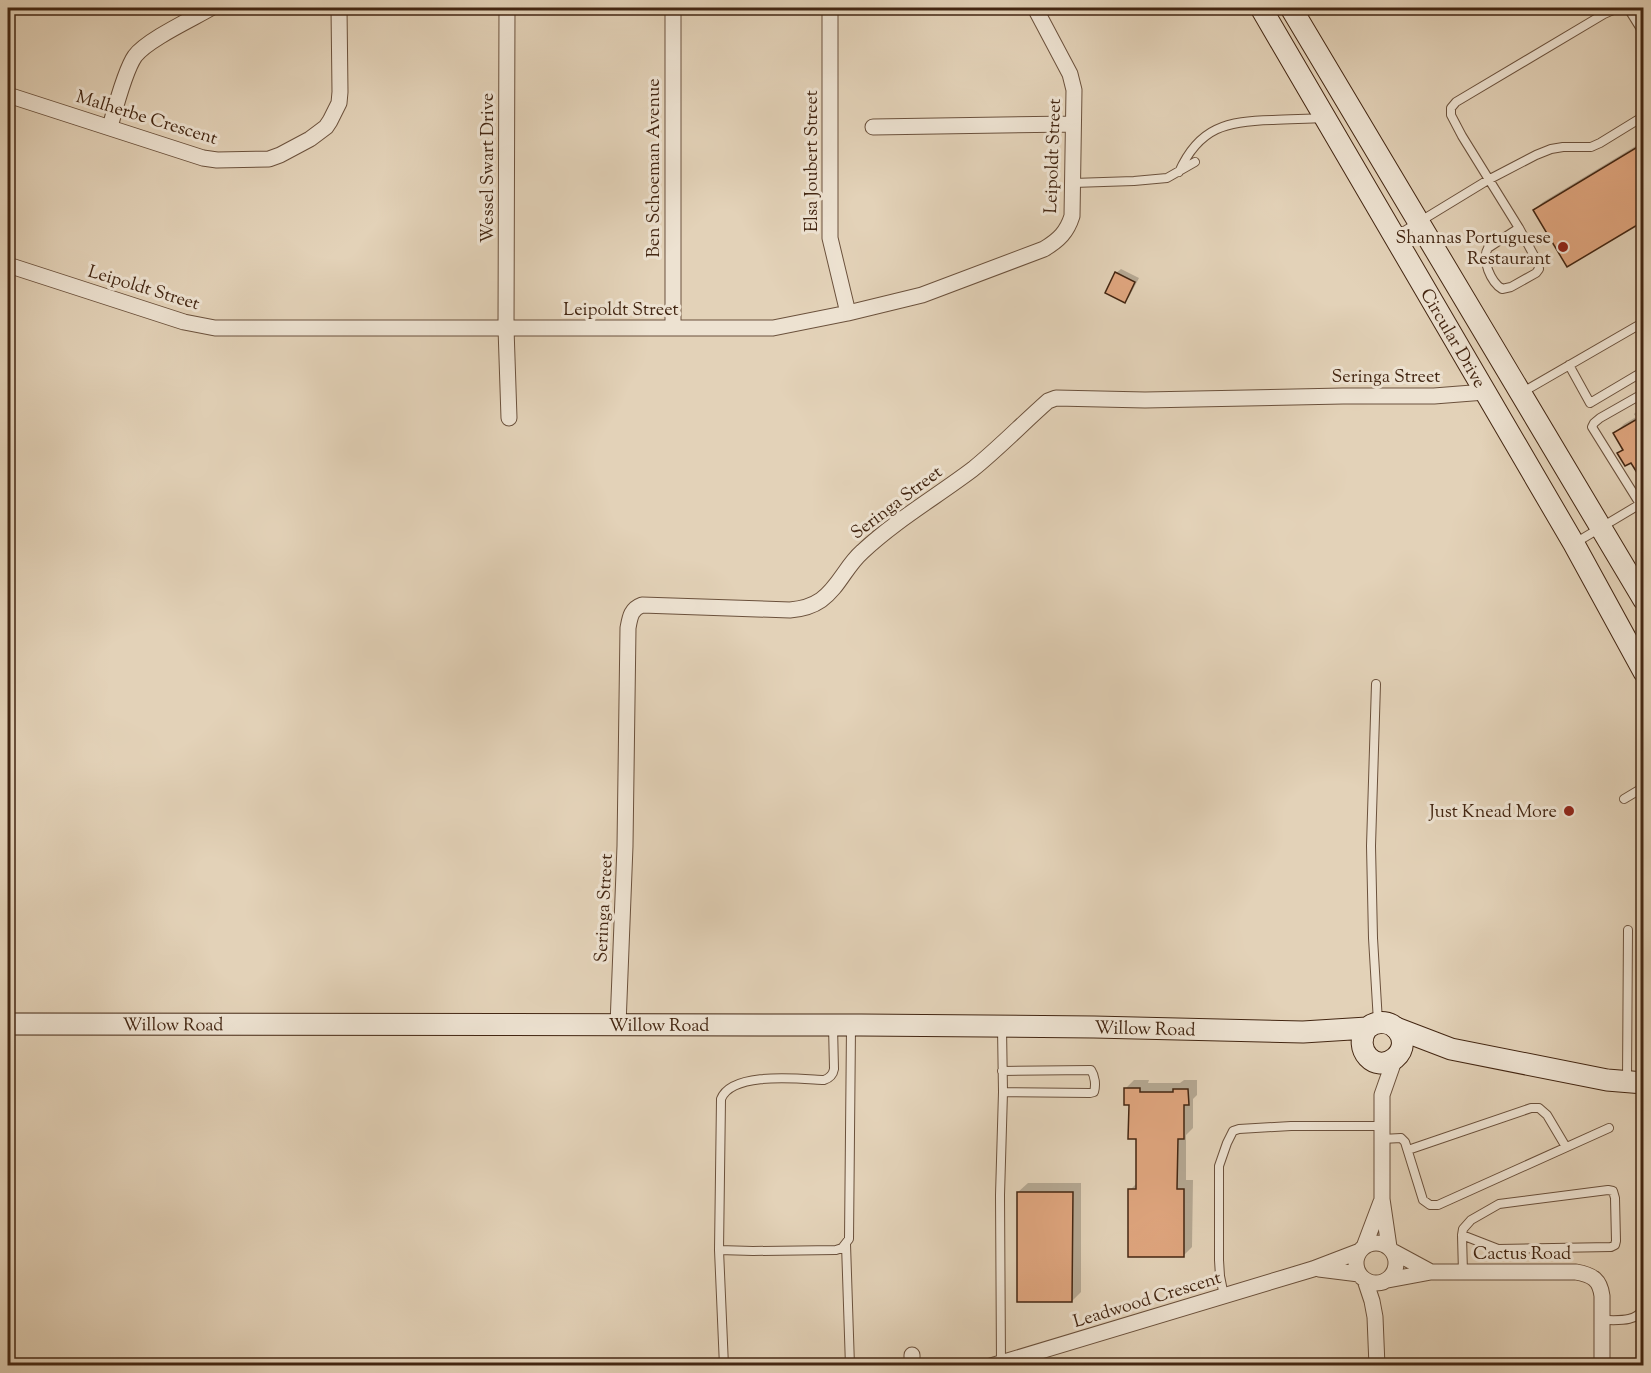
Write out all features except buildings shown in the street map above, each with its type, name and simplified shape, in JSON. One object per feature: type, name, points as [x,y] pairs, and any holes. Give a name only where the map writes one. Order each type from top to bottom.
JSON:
[{"type":"street","points":[[110,127],[135,56],[149,44],[211,8]]},
{"type":"street","name":"Malherbe Crescent","points":[[8,94],[210,160],[261,160],[280,155],[310,139],[326,127],[339,103],[339,8]]},
{"type":"street","name":"Wessel Swart Drive","points":[[507,8],[506,328],[509,418]]},
{"type":"street","name":"Ben Schoeman Avenue","points":[[673,8],[673,328]]},
{"type":"street","name":"Elsa Joubert Street","points":[[830,8],[830,238],[848,313]]},
{"type":"street","name":"Leipoldt Street","points":[[8,265],[175,319],[215,328],[773,328],[848,313],[935,291],[1044,249],[1058,240],[1068,229],[1072,216],[1074,183],[1074,90],[1070,75],[1035,8]]},
{"type":"street","name":"Circular Drive","points":[[1262,8],[1574,544],[1644,672]]},
{"type":"street","name":"Circular Drive","points":[[1291,8],[1644,600]]},
{"type":"street","points":[[873,127],[1073,124]]},
{"type":"street","name":"Seringa Street","points":[[618,1025],[625,846],[628,628],[631,614],[636,607],[642,605],[790,610],[813,605],[829,594],[860,554],[921,505],[974,468],[1048,401],[1056,398],[1145,400],[1434,396],[1485,392]]},
{"type":"street","name":"Willow Road","points":[[8,1024],[842,1025],[1312,1032],[1380,1026],[1451,1049],[1570,1074],[1635,1083]]},
{"type":"street","points":[[1375,1317],[1387,1281],[1394,1274],[1396,1267],[1382,1199],[1382,1095],[1361,1040],[1380,1026],[1401,1034],[1402,1042],[1401,1050],[1396,1057],[1382,1095]]},
{"type":"street","name":"Willow Road","points":[[1312,1032],[1384,1063],[1396,1057],[1451,1049]]},
{"type":"street","points":[[1377,1365],[1372,1301],[1356,1261],[1382,1199]]},
{"type":"street","points":[[1362,1249],[1374,1243],[1391,1249]]},
{"type":"street","name":"Leadwood Crescent","points":[[996,1364],[1313,1269],[1362,1249]]},
{"type":"street","name":"Cactus Road","points":[[1391,1249],[1431,1272]]},
{"type":"street","name":"Leadwood Crescent","points":[[1313,1269],[1326,1269],[1362,1277]]},
{"type":"street","name":"Cactus Road","points":[[1387,1281],[1431,1272],[1586,1273],[1592,1276],[1600,1286],[1602,1296],[1602,1365]]},
{"type":"street","points":[[1362,1277],[1377,1284],[1387,1281]]},
{"type":"lane","points":[[1519,228],[1488,248],[1485,253],[1486,265],[1498,287],[1502,289],[1511,287],[1539,269],[1538,263],[1519,228],[1452,119],[1451,108],[1456,102],[1618,8]]},
{"type":"lane","points":[[1628,8],[1641,29]]},
{"type":"lane","points":[[1395,237],[1488,180],[1536,154],[1563,147],[1591,147],[1644,117]]},
{"type":"lane","points":[[1179,172],[1186,157],[1195,146],[1205,136],[1221,126],[1234,122],[1325,118]]},
{"type":"lane","points":[[1074,183],[1167,178],[1196,162]]},
{"type":"lane","points":[[1520,393],[1644,322]]},
{"type":"lane","points":[[1569,365],[1590,403],[1644,371]]},
{"type":"lane","points":[[1574,544],[1642,503],[1592,427],[1600,418],[1644,393]]},
{"type":"lane","points":[[1376,684],[1371,846],[1373,938],[1380,1026]]},
{"type":"lane","points":[[1624,799],[1644,788]]},
{"type":"lane","points":[[1628,930],[1635,1083]]},
{"type":"lane","points":[[719,1250],[836,1250],[846,1244],[849,1239],[842,1025]]},
{"type":"lane","points":[[724,1365],[719,1250],[720,1104],[723,1094],[728,1089],[744,1082],[768,1078],[824,1080],[828,1078],[834,1069],[842,1025]]},
{"type":"lane","points":[[996,1364],[1003,1092],[1002,1027]]},
{"type":"lane","points":[[1002,1071],[1091,1070],[1095,1089],[1090,1093],[1003,1092]]},
{"type":"lane","points":[[1408,1150],[1531,1108],[1539,1108],[1547,1115],[1566,1147]]},
{"type":"lane","points":[[1224,1296],[1219,1260],[1219,1166],[1233,1131],[1291,1126],[1382,1132],[1401,1138],[1406,1142],[1423,1200],[1430,1205],[1438,1205],[1609,1128]]},
{"type":"lane","points":[[1462,1235],[1498,1250],[1611,1247],[1616,1241],[1615,1198],[1613,1191],[1608,1190],[1499,1204],[1470,1220],[1462,1229],[1462,1235],[1462,1273]]},
{"type":"lane","points":[[846,1244],[850,1365]]},
{"type":"lane","points":[[1602,1320],[1627,1320],[1639,1315],[1644,1307]]},
{"type":"place","name":"Shannas Portuguese Restaurant","points":[[1563,247]]},
{"type":"place","name":"Just Knead More","points":[[1569,811]]}]
